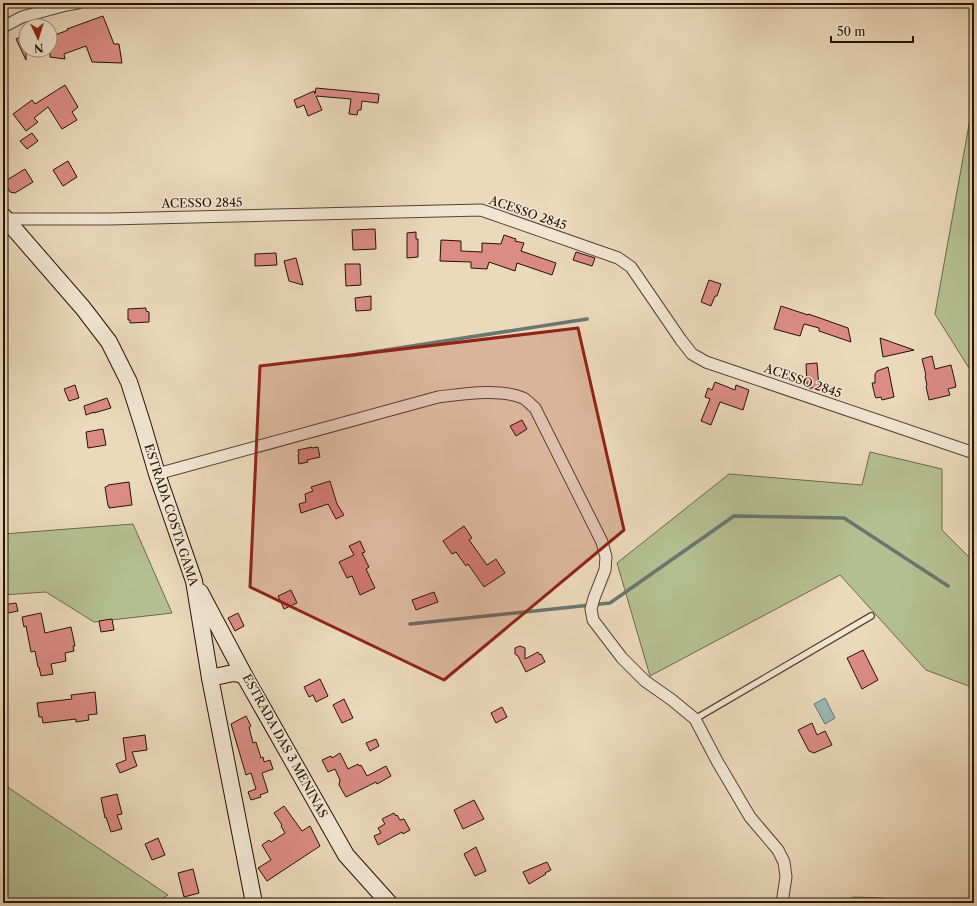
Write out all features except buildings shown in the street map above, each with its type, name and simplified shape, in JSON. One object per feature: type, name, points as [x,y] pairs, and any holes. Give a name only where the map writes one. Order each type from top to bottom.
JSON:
[{"type":"main road","name":"ESTRADA COSTA GAMA","points":[[5,218],[83,308],[109,342],[129,382],[157,474],[194,581],[210,678],[254,903]]},
{"type":"main road","name":"ESTRADA DAS 3 MENINAS","points":[[194,581],[244,675],[346,855],[389,903]]},
{"type":"main road","points":[[210,678],[233,673],[244,675]]},
{"type":"street","points":[[3,27],[22,17],[78,3]]},
{"type":"street","name":"ACESSO 2845","points":[[5,218],[109,219],[481,210],[618,258],[631,267],[692,354],[706,362],[974,453]]},
{"type":"street","points":[[157,474],[438,397],[478,393],[511,394],[524,399],[535,408],[602,542],[606,557],[605,570],[591,609],[593,620],[622,658],[645,681],[672,700],[695,719],[717,762],[750,817],[778,850],[784,862],[786,877],[782,903]]},
{"type":"lane","points":[[695,719],[870,616]]},
{"type":"highlighted area","points":[[578,328],[624,530],[444,680],[250,587],[260,366]]},
{"type":"green space","points":[[974,97],[974,376],[935,314]]},
{"type":"green space","points":[[870,452],[942,469],[942,530],[974,562],[974,688],[926,670],[840,575],[650,676],[617,563],[729,474],[862,485]]},
{"type":"green space","points":[[133,524],[172,613],[94,622],[46,592],[3,595],[3,534]]},
{"type":"green space","points":[[3,784],[168,895],[154,903],[3,903]]},
{"type":"green space","points":[[853,897],[884,898],[898,903],[842,903]]},
{"type":"water","points":[[825,698],[835,718],[825,724],[814,704]]},
{"type":"waterway","points":[[347,356],[587,319]]},
{"type":"waterway","points":[[410,624],[610,603],[734,516],[844,518],[948,586]]}]
